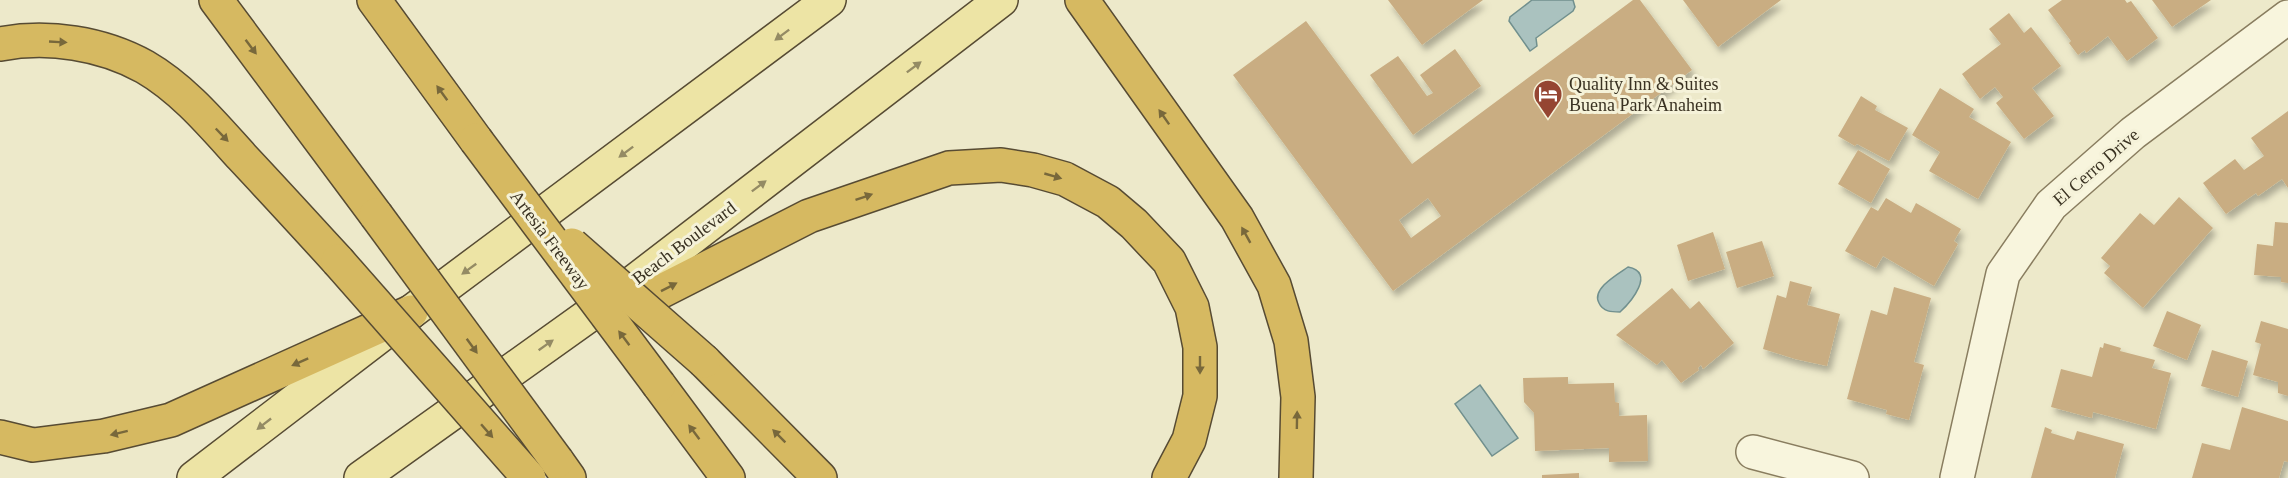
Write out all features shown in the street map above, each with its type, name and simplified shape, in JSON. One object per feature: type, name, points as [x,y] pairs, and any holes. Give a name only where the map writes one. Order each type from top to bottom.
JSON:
[{"type":"highway","points":[[216,0],[563,469]]},
{"type":"highway","name":"Artesia Freeway","points":[[374,0],[728,478]]},
{"type":"highway","points":[[1082,0],[1237,218],[1274,285],[1291,341],[1298,397],[1296,478]]},
{"type":"highway","points":[[0,44],[22,40],[77,43],[111,52],[146,68],[188,99],[338,261],[529,478]]},
{"type":"highway","points":[[613,298],[654,295],[809,216],[949,168],[1001,165],[1033,170],[1065,179],[1108,202],[1134,224],[1169,261],[1192,307],[1200,348],[1200,396],[1189,440],[1169,478]]},
{"type":"highway","points":[[521,200],[704,361],[820,478]]},
{"type":"highway","points":[[0,437],[33,445],[104,436],[171,420],[411,312]]},
{"type":"main road","points":[[194,478],[411,312],[829,0]]},
{"type":"main road","name":"Beach Boulevard","points":[[361,478],[613,298],[1001,0]]},
{"type":"street","name":"El Cerro Drive","points":[[1957,478],[2003,273],[2051,205],[2133,133],[2288,17]]},
{"type":"street","points":[[1753,452],[1852,478]]},
{"type":"water","points":[[1532,0],[1573,0],[1575,7],[1573,11],[1536,38],[1537,46],[1530,51],[1509,21],[1510,17]]},
{"type":"water","points":[[1628,267],[1636,270],[1640,275],[1639,288],[1620,312],[1605,310],[1599,303],[1599,292],[1607,282]]},
{"type":"water","points":[[1480,385],[1518,438],[1492,456],[1455,404]]},
{"type":"building","points":[[1388,0],[1483,0],[1422,45]]},
{"type":"building","name":"Quality Inn & Suites Buena Park Anaheim","points":[[1633,0],[1640,0],[1692,70],[1393,291],[1233,75],[1306,21],[1412,164]],"holes":[[[1428,198],[1441,216],[1411,238],[1399,220]]]},
{"type":"building","points":[[1683,0],[1781,0],[1718,47]]},
{"type":"building","points":[[2062,0],[2125,0],[2127,3],[2131,1],[2158,38],[2127,61],[2108,36],[2086,53],[2085,50],[2078,55],[2069,43],[2071,41],[2048,10]]},
{"type":"building","points":[[2152,0],[2211,0],[2172,27]]},
{"type":"building","points":[[2009,13],[2024,33],[2031,27],[2061,66],[2032,88],[2054,116],[2024,139],[1996,103],[2003,97],[1995,87],[1980,99],[1962,74],[2001,44],[1989,29]]},
{"type":"building","points":[[1455,49],[1481,86],[1413,135],[1370,75],[1398,56],[1427,96],[1433,93],[1420,75]]},
{"type":"building","points":[[1940,88],[1974,109],[1969,117],[2011,142],[1978,199],[1929,171],[1940,152],[1912,135]]},
{"type":"building","points":[[1861,96],[1877,106],[1875,110],[1908,128],[1889,161],[1838,136]]},
{"type":"building","points":[[2288,111],[2288,188],[2282,179],[2258,196],[2256,193],[2226,214],[2203,183],[2235,159],[2244,170],[2264,156],[2251,138]]},
{"type":"building","points":[[1858,150],[1890,169],[1871,203],[1838,184]]},
{"type":"building","points":[[2179,197],[2213,228],[2143,308],[2104,273],[2110,266],[2101,258],[2140,213],[2154,225]]},
{"type":"building","points":[[1886,198],[1911,213],[1916,203],[1961,229],[1954,241],[1958,244],[1934,286],[1883,256],[1876,268],[1845,251],[1871,207],[1878,211]]},
{"type":"building","points":[[2275,222],[2288,223],[2288,283],[2281,282],[2281,277],[2254,275],[2257,244],[2273,246]]},
{"type":"building","points":[[1713,232],[1725,269],[1688,281],[1677,245]]},
{"type":"building","points":[[1762,241],[1774,276],[1737,288],[1726,252]]},
{"type":"building","points":[[1790,281],[1812,287],[1807,305],[1840,314],[1827,366],[1763,349],[1777,295],[1786,298]]},
{"type":"building","points":[[1894,287],[1931,298],[1914,362],[1924,365],[1909,420],[1886,414],[1887,410],[1847,399],[1871,310],[1887,315]]},
{"type":"building","points":[[1672,288],[1690,309],[1699,301],[1734,343],[1703,369],[1701,365],[1699,370],[1681,383],[1662,360],[1657,365],[1616,335]]},
{"type":"building","points":[[2167,311],[2201,325],[2187,360],[2153,346]]},
{"type":"building","points":[[2261,321],[2288,329],[2288,396],[2278,393],[2278,382],[2253,375],[2261,344],[2255,342]]},
{"type":"building","points":[[2104,343],[2121,348],[2120,351],[2155,360],[2152,368],[2171,373],[2156,429],[2093,412],[2092,418],[2051,407],[2061,369],[2092,377],[2100,347],[2103,348]]},
{"type":"building","points":[[2212,350],[2248,361],[2238,397],[2201,386]]},
{"type":"building","points":[[1568,377],[1568,384],[1614,383],[1615,402],[1619,403],[1619,416],[1647,415],[1648,461],[1609,462],[1609,448],[1535,451],[1534,413],[1524,402],[1523,378]]},
{"type":"building","points":[[2242,407],[2288,421],[2288,462],[2284,461],[2279,478],[2192,478],[2202,443],[2230,450]]},
{"type":"building","points":[[2045,427],[2052,430],[2051,433],[2074,440],[2077,431],[2124,444],[2115,478],[2031,478]]},
{"type":"building","points":[[1579,473],[1579,478],[1542,478],[1542,475]]},
{"type":"place","name":"Quality Inn & Suites Buena Park Anaheim","points":[[1548,120]]}]
